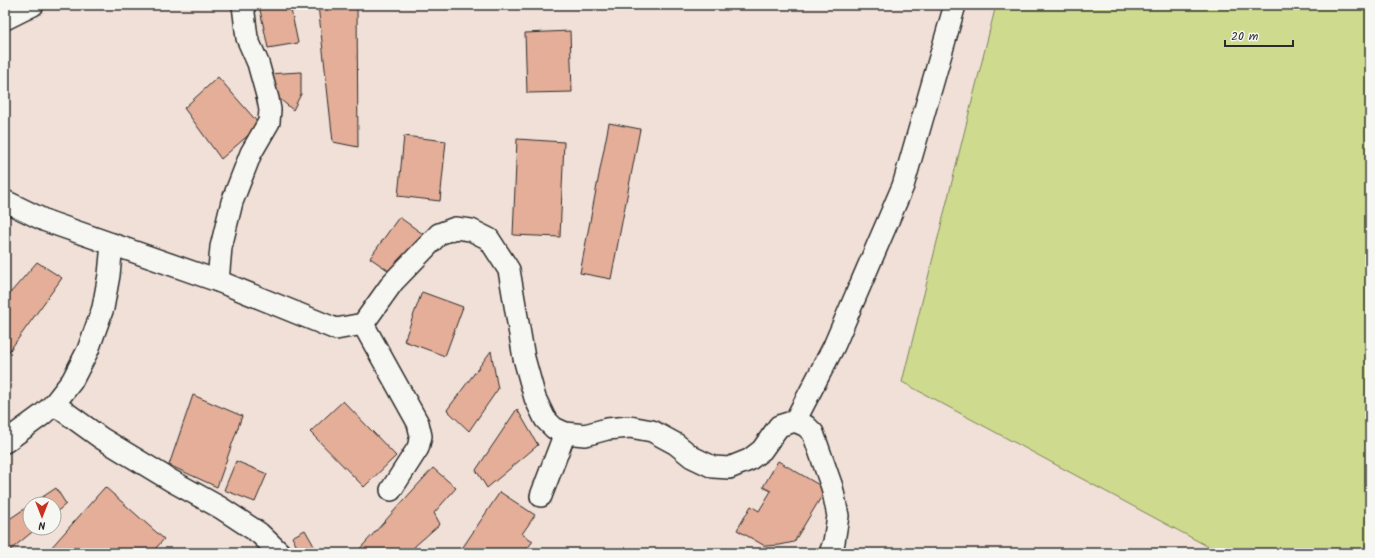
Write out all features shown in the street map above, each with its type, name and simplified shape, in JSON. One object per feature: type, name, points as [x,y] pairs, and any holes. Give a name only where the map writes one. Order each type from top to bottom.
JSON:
[{"type":"street","points":[[5,19],[33,5]]},
{"type":"street","points":[[218,281],[221,247],[232,202],[250,153],[269,122],[270,110],[268,99],[258,63],[247,38],[243,5]]},
{"type":"street","points":[[795,421],[834,346],[902,186],[955,5]]},
{"type":"street","points":[[5,201],[46,220],[218,281],[336,329],[363,324],[393,282],[439,234],[455,228],[471,230],[489,239],[509,270],[524,358],[534,398],[545,419],[554,428],[565,433],[584,434],[607,429],[630,427],[652,431],[676,444],[692,457],[713,467],[729,468],[749,460],[762,450],[779,426],[795,421],[806,426],[813,433],[832,487],[838,516],[834,542],[830,553]]},
{"type":"street","points":[[5,442],[42,415],[54,404],[72,381],[88,350],[103,308],[109,274],[112,244]]},
{"type":"street","points":[[363,324],[418,423],[421,436],[418,448],[391,490]]},
{"type":"street","points":[[54,404],[101,438],[172,481],[221,508],[259,533],[280,553]]},
{"type":"street","points":[[541,496],[565,433]]},
{"type":"green space","points":[[996,5],[1370,5],[1370,553],[1220,553],[902,382]]},
{"type":"building","points":[[259,5],[290,5],[298,43],[268,48]]},
{"type":"building","points":[[318,5],[357,5],[358,147],[333,142]]},
{"type":"building","points":[[570,31],[572,92],[527,93],[525,33]]},
{"type":"building","points":[[301,72],[301,94],[293,110],[275,95],[266,74]]},
{"type":"building","points":[[218,77],[260,125],[221,159],[184,108]]},
{"type":"building","points":[[609,123],[640,129],[611,279],[580,273]]},
{"type":"building","points":[[404,136],[446,141],[440,201],[398,196]]},
{"type":"building","points":[[517,139],[564,142],[560,237],[513,235]]},
{"type":"building","points":[[399,217],[423,234],[395,275],[370,258]]},
{"type":"building","points":[[37,262],[62,278],[5,357],[5,299]]},
{"type":"building","points":[[422,292],[463,307],[445,356],[404,341]]},
{"type":"building","points":[[491,351],[498,389],[469,431],[447,410]]},
{"type":"building","points":[[193,395],[242,416],[217,487],[169,465]]},
{"type":"building","points":[[343,401],[396,456],[364,487],[310,432]]},
{"type":"building","points":[[517,409],[538,445],[487,488],[476,470]]},
{"type":"building","points":[[236,461],[267,474],[255,502],[224,490]]},
{"type":"building","points":[[778,461],[826,489],[794,542],[765,546],[737,530],[751,506],[759,511],[771,491],[763,487]]},
{"type":"building","points":[[433,468],[456,488],[434,513],[440,524],[415,546],[412,553],[356,553]]},
{"type":"building","points":[[105,487],[164,539],[156,548],[161,553],[55,553],[50,549]]},
{"type":"building","points":[[56,488],[61,496],[44,496]]},
{"type":"building","points":[[500,492],[535,515],[522,534],[533,541],[524,553],[459,553]]},
{"type":"building","points":[[62,498],[66,504],[62,507]]},
{"type":"building","points":[[22,510],[22,536],[27,536],[9,551],[10,553],[5,553],[5,522]]},
{"type":"building","points":[[305,530],[318,553],[300,553],[292,537]]}]
